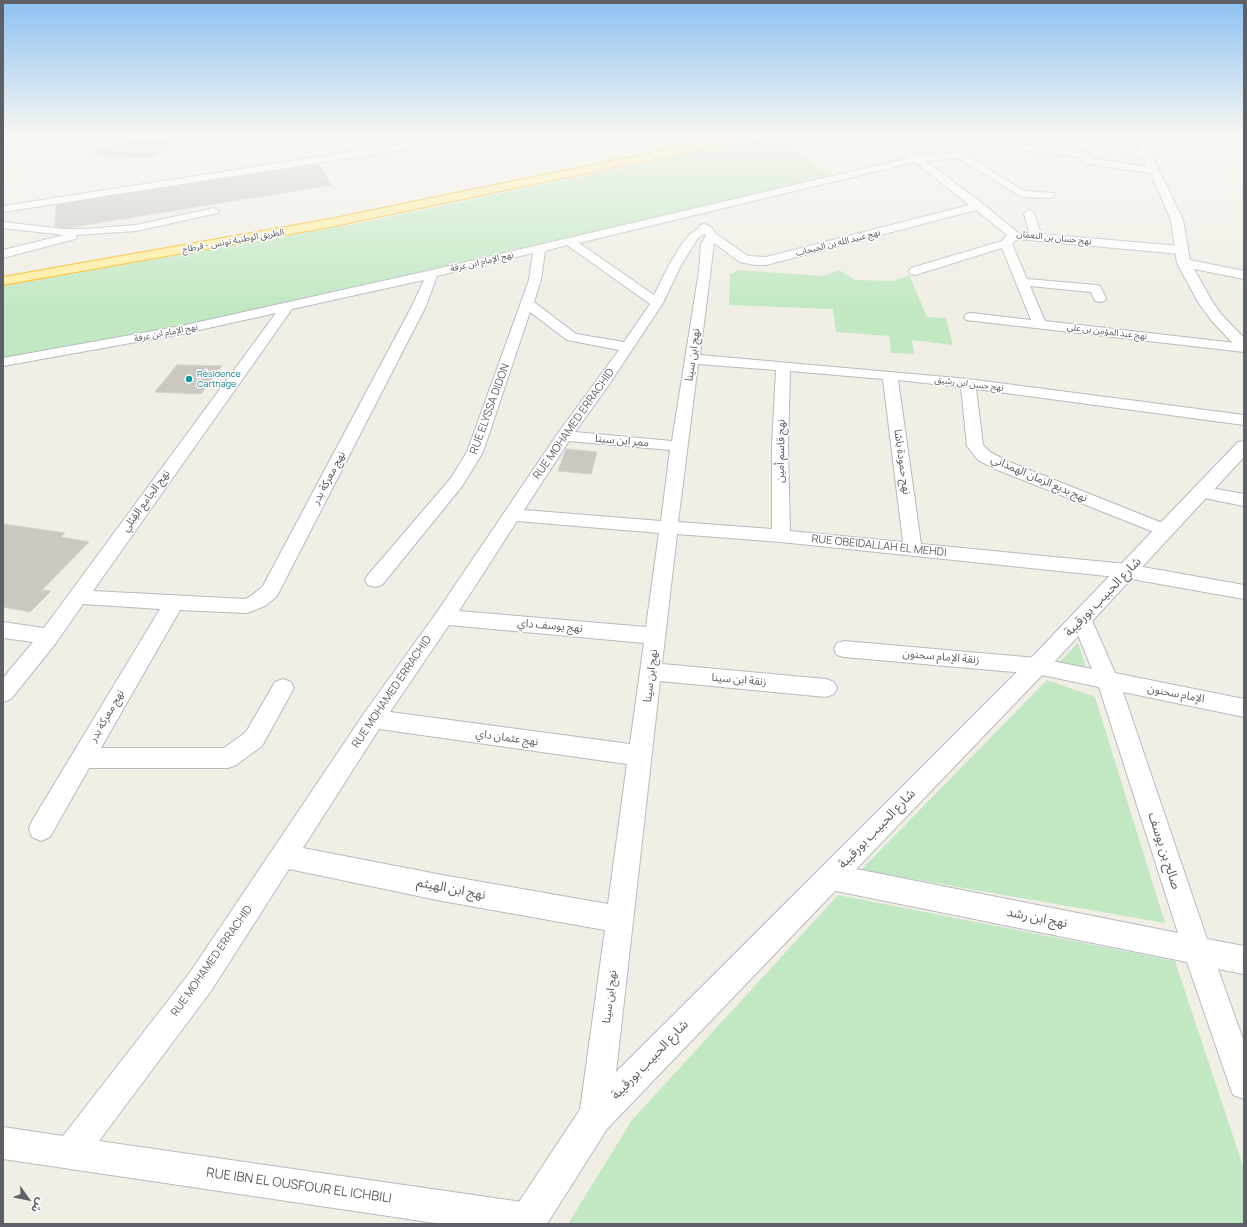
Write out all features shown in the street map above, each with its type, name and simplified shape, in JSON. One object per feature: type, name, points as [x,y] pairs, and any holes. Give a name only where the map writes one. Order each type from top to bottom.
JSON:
[{"type":"highway","name":"الطريق الوطنية تونس - قرطاج","points":[[3,271],[326,214],[424,194]]},
{"type":"highway","name":"الطريق الوطنية تونس - قرطاج","points":[[3,281],[330,223],[468,194]]},
{"type":"street","points":[[3,209],[98,194]]},
{"type":"street","name":"نهج الإمام ابن عرفة","points":[[3,362],[182,330],[287,307],[767,194]]},
{"type":"street","name":"نهج حسان بن النعمان","points":[[963,194],[979,206],[1010,239],[1036,237],[1182,257]]},
{"type":"street","points":[[1029,194],[1050,195]]},
{"type":"street","points":[[1165,194],[1177,220],[1180,233],[1182,257],[1205,302],[1216,317],[1244,347]]},
{"type":"street","name":"نهج ابن سينا","points":[[595,1117],[652,672],[679,446],[705,270],[707,244],[712,228],[723,209],[722,205]]},
{"type":"street","name":"نهج عبيد الله بن الحبحاب","points":[[687,213],[712,228],[744,259],[766,261],[979,206]]},
{"type":"street","points":[[3,225],[63,232],[84,232],[136,228],[214,211]]},
{"type":"street","points":[[1029,213],[1036,237]]},
{"type":"street","name":"RUE MOHAMED ERRACHID","points":[[70,1153],[201,981],[373,719],[444,617],[564,436],[601,386],[657,303],[675,265],[688,244],[694,236],[712,228]]},
{"type":"street","points":[[3,254],[55,242],[84,232]]},
{"type":"street","points":[[915,271],[1010,239],[1023,282],[1039,324]]},
{"type":"street","points":[[569,241],[657,303]]},
{"type":"street","name":"RUE ELYSSA DIDON","points":[[375,580],[452,486],[475,452],[535,280],[540,248]]},
{"type":"street","points":[[1182,257],[1244,275]]},
{"type":"street","name":"نهج معركة بدر","points":[[77,597],[247,606],[258,601],[270,592],[419,306],[432,274]]},
{"type":"street","points":[[1023,282],[1096,289],[1100,298]]},
{"type":"street","points":[[527,303],[572,337],[626,347]]},
{"type":"street","name":"نهج الجامع القِبْلي","points":[[3,693],[49,637],[287,307]]},
{"type":"street","name":"نهج عبد المؤمن بن علي","points":[[970,317],[1244,347]]},
{"type":"street","name":"نهج حسن ابن رشيق","points":[[692,359],[890,375],[968,383],[1244,420]]},
{"type":"street","name":"نهج قاسم أمين","points":[[781,536],[780,446],[783,366]]},
{"type":"street","name":"نهج حمودة باشا","points":[[890,375],[913,550]]},
{"type":"street","name":"نهج بديع الزمان الهمذاني","points":[[968,383],[975,446],[984,456],[1164,530]]},
{"type":"street","name":"ممر ابن سينا","points":[[564,436],[679,446]]},
{"type":"street","name":"شارع الحبيب بورقيبة","points":[[528,1222],[595,1117],[1037,666],[1081,618],[1146,552],[1164,530],[1244,446]]},
{"type":"street","points":[[1200,492],[1244,500]]},
{"type":"street","name":"RUE OBEIDALLAH EL MEHDI","points":[[512,515],[781,536],[1126,571],[1244,592]]},
{"type":"street","name":"نهج معركة بدر","points":[[41,829],[174,602]]},
{"type":"street","name":"نهج يوسف داي","points":[[444,617],[656,636]]},
{"type":"street","name":"صالح بن يوسف","points":[[1081,618],[1108,681],[1197,950],[1244,1084]]},
{"type":"street","points":[[3,630],[49,637]]},
{"type":"street","name":"زنقة الإمام سحنون","points":[[844,649],[1037,666],[1108,681]]},
{"type":"street","name":"زنقة ابن سينا","points":[[652,672],[826,688]]},
{"type":"street","name":"الإمام سحنون","points":[[1108,681],[1244,708]]},
{"type":"street","points":[[82,758],[228,758],[254,739],[283,688]]},
{"type":"street","name":"نهج عثمان داي","points":[[373,719],[641,756]]},
{"type":"street","name":"نهج ابن الهيثم","points":[[284,856],[442,888],[620,919]]},
{"type":"street","name":"نهج ابن رشد","points":[[830,877],[1244,960]]},
{"type":"street","name":"RUE IBN EL OUSFOUR EL ICHBILI","points":[[3,1143],[528,1222]]},
{"type":"green space","points":[[496,194],[753,194],[173,329],[3,361],[3,286],[360,223]]},
{"type":"green space","points":[[738,270],[823,276],[839,270],[855,280],[894,281],[909,275],[927,317],[946,318],[953,345],[912,340],[914,354],[891,353],[889,336],[836,332],[833,309],[729,305],[730,274]]},
{"type":"green space","points":[[1078,643],[1087,671],[1059,662]]},
{"type":"green space","points":[[1047,680],[1095,697],[1165,923],[861,870]]},
{"type":"green space","points":[[838,895],[1175,961],[1244,1169],[1244,1224],[568,1224],[632,1120]]},
{"type":"building","points":[[125,194],[274,194],[67,228],[55,227],[56,205]]},
{"type":"building","name":"Résidence Carthage","points":[[177,365],[222,366],[201,394],[155,392]]},
{"type":"building","points":[[566,449],[597,452],[591,474],[558,471]]},
{"type":"building","points":[[3,524],[65,533],[61,537],[89,542],[42,590],[51,591],[30,612],[3,607]]},
{"type":"place","name":"Résidence Carthage","points":[[189,379]]}]
